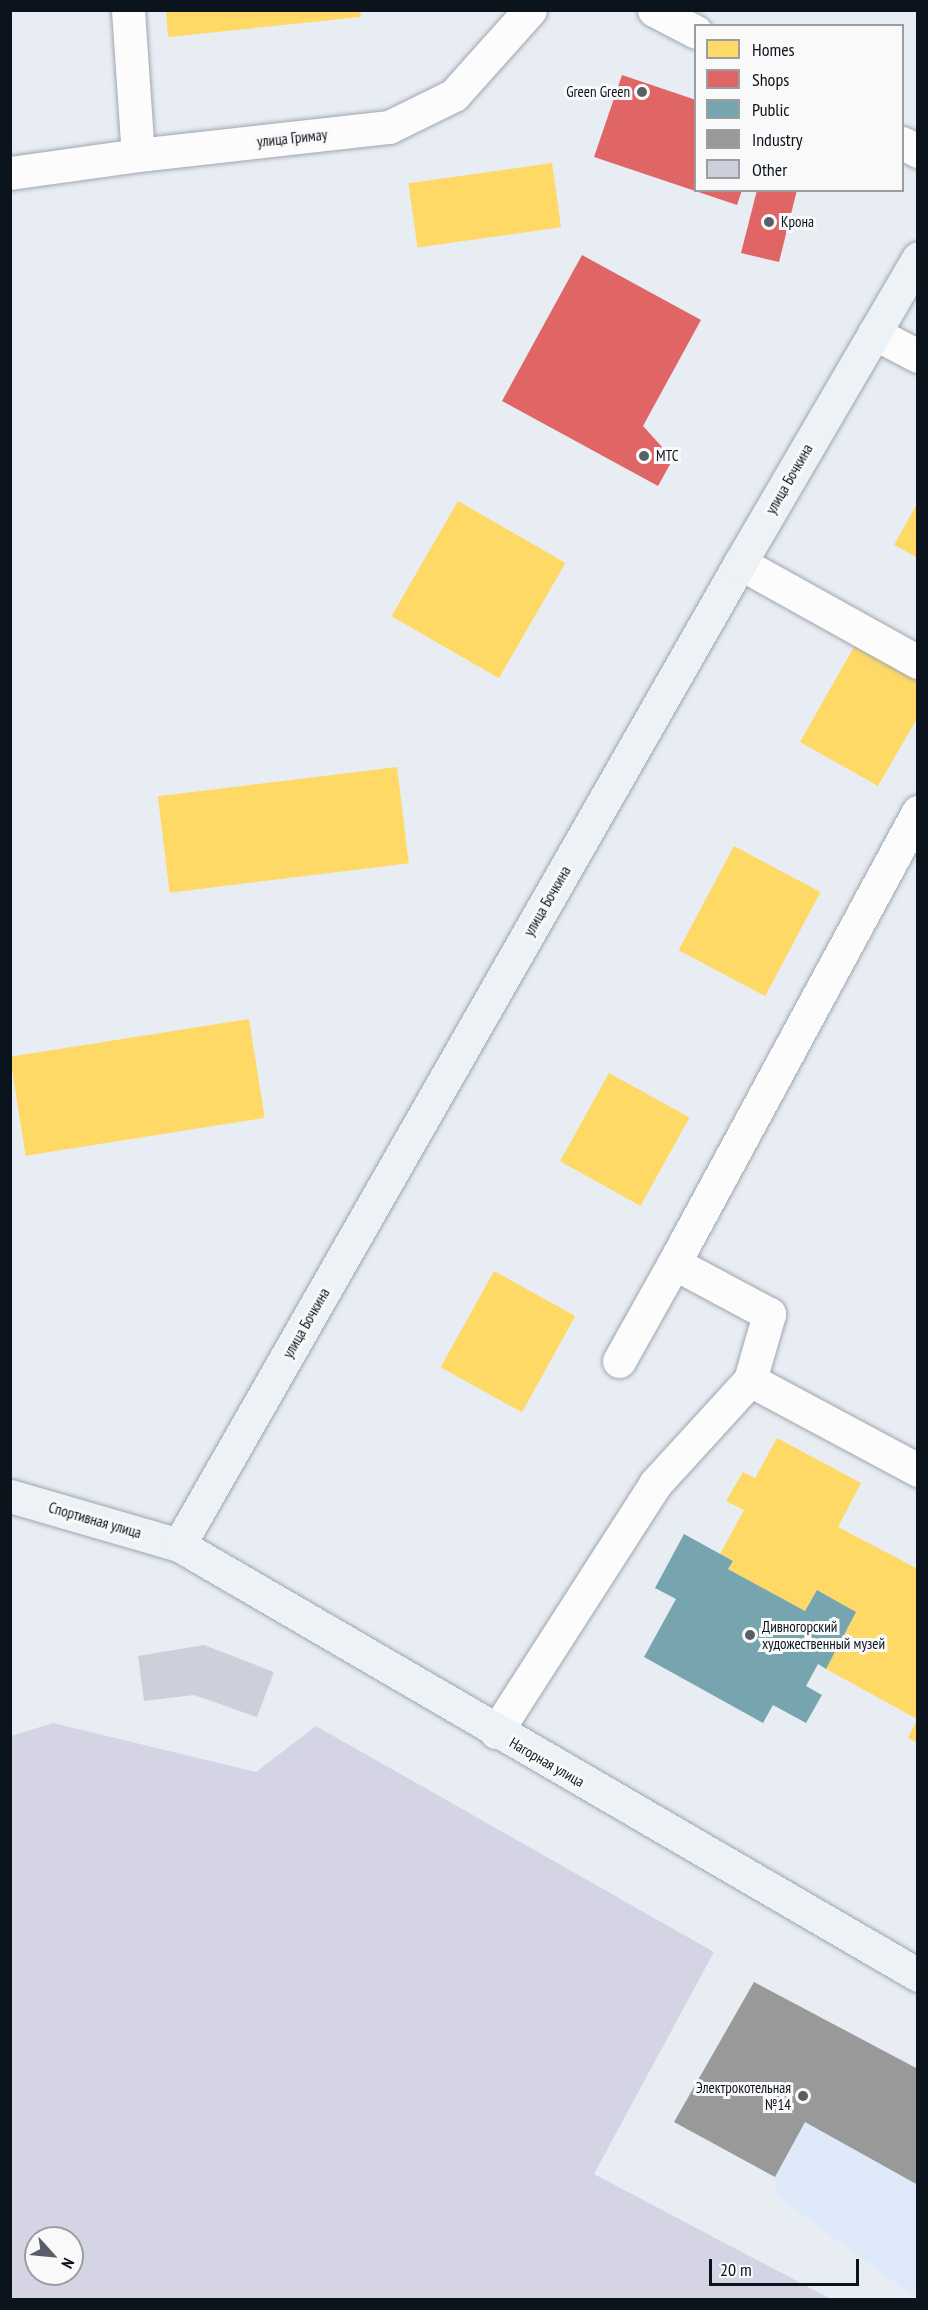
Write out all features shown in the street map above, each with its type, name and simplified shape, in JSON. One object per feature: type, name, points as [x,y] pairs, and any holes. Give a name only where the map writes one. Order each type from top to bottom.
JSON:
[{"type":"main road","name":"улица Бочкина","points":[[179,1545],[740,563],[918,258]]},
{"type":"main road","name":"Спортивная улица","points":[[10,1496],[179,1545]]},
{"type":"main road","name":"Нагорная улица","points":[[179,1545],[496,1732],[918,1975]]},
{"type":"street","points":[[128,10],[138,155]]},
{"type":"street","name":"улица Гримау","points":[[10,173],[138,155],[389,127],[454,95],[530,10]]},
{"type":"street","points":[[654,10],[694,32]]},
{"type":"street","points":[[904,144],[918,151]]},
{"type":"street","points":[[874,333],[918,356]]},
{"type":"street","points":[[740,563],[918,662]]},
{"type":"street","points":[[619,1361],[918,812]]},
{"type":"street","points":[[496,1732],[655,1484],[750,1380],[770,1314],[674,1263]]},
{"type":"street","points":[[750,1380],[918,1470]]},
{"type":"shaded area","points":[[53,1723],[256,1772],[316,1726],[714,1952],[594,2174],[831,2299],[11,2299],[11,1736]]},
{"type":"shaded area","name":"Электрокотельная №14","points":[[754,1982],[917,2069],[917,2299],[776,2195],[775,2177],[674,2122]]},
{"type":"building: Homes","points":[[166,10],[360,10],[361,17],[168,37]]},
{"type":"building: Homes","points":[[552,163],[561,227],[417,248],[408,183]]},
{"type":"building: Homes","points":[[458,501],[565,563],[499,678],[392,616]]},
{"type":"building: Homes","points":[[918,502],[918,558],[894,545]]},
{"type":"building: Homes","points":[[855,645],[918,680],[918,717],[878,786],[800,742]]},
{"type":"building: Homes","points":[[397,767],[409,863],[170,893],[158,796]]},
{"type":"building: Homes","points":[[734,846],[821,892],[765,996],[679,950]]},
{"type":"building: Homes","points":[[249,1019],[265,1118],[26,1156],[10,1057]]},
{"type":"building: Homes","points":[[609,1073],[689,1118],[640,1206],[560,1161]]},
{"type":"building: Homes","points":[[494,1271],[575,1316],[522,1412],[441,1367]]},
{"type":"building: Homes","points":[[777,1438],[861,1483],[838,1527],[918,1569],[918,1743],[908,1738],[917,1719],[826,1669],[856,1612],[817,1590],[805,1611],[728,1569],[733,1561],[720,1554],[744,1510],[726,1501],[743,1472],[755,1478]]},
{"type":"building: Shops","points":[[622,75],[694,99],[694,191],[594,157]]},
{"type":"building: Shops","points":[[698,192],[741,192],[737,205]]},
{"type":"building: Shops","name":"Крона","points":[[756,192],[796,192],[779,262],[741,253]]},
{"type":"building: Shops","points":[[582,255],[701,320],[643,426],[673,459],[658,486],[502,401]]},
{"type":"building: Public","name":"Дивногорский художественный музей","points":[[684,1534],[733,1561],[728,1569],[805,1611],[817,1590],[856,1612],[826,1669],[818,1664],[806,1686],[822,1695],[806,1723],[773,1705],[763,1723],[644,1657],[676,1599],[655,1588]]},
{"type":"building: Industry","name":"Электрокотельная №14","points":[[754,1982],[918,2069],[918,2185],[805,2122],[775,2177],[674,2122]]},
{"type":"building: Other","points":[[204,1645],[274,1672],[257,1717],[194,1695],[144,1701],[138,1656]]},
{"type":"place","name":"Green Green","points":[[642,92]]},
{"type":"place","name":"Крона","points":[[769,222]]},
{"type":"place","name":"МТС","points":[[644,456]]},
{"type":"place","name":"Дивногорский художественный музей","points":[[750,1635]]},
{"type":"place","name":"Электрокотельная №14","points":[[803,2096]]}]
